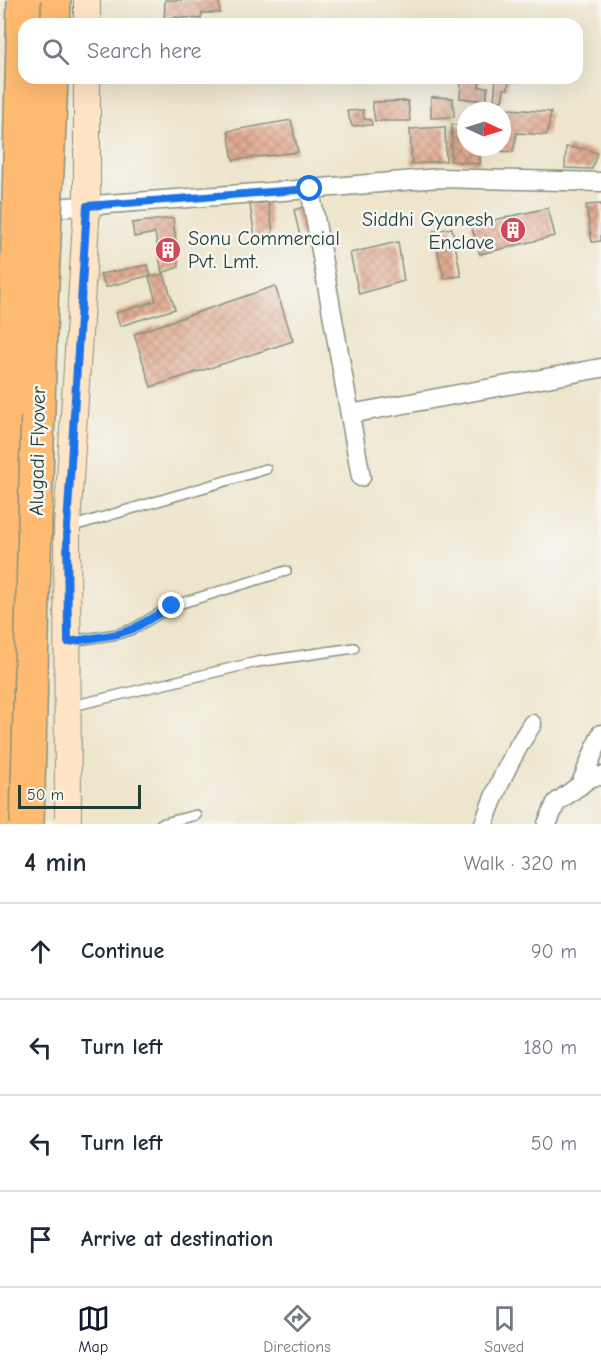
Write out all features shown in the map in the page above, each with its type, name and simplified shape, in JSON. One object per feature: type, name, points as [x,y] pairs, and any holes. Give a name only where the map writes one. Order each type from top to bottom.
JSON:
[{"type":"highway","name":"Alugadi Flyover","points":[[24,0],[24,18]]},
{"type":"highway","points":[[53,18],[54,0]]},
{"type":"highway","name":"Alugadi Flyover","points":[[3,824],[22,84]]},
{"type":"highway","name":"Alugadi Flyover","points":[[27,824],[40,330],[51,84]]},
{"type":"street","points":[[87,0],[87,18]]},
{"type":"street","points":[[68,824],[67,527],[87,206],[87,84]]},
{"type":"street","points":[[0,212],[438,178],[601,182]]},
{"type":"street","points":[[310,189],[361,477]]},
{"type":"street","points":[[350,414],[601,368]]},
{"type":"street","points":[[484,824],[493,797],[514,752],[532,724]]},
{"type":"street","points":[[580,786],[601,734]]},
{"type":"street","points":[[547,824],[556,803],[591,777],[601,776]]},
{"type":"lane","points":[[67,527],[266,470]]},
{"type":"lane","points":[[68,642],[118,634],[133,629],[172,606],[286,571]]},
{"type":"lane","points":[[68,707],[257,662],[354,648]]},
{"type":"lane","points":[[161,824],[196,814]]},
{"type":"building","points":[[165,0],[222,0],[219,3],[220,13],[202,13],[201,18],[164,18]]},
{"type":"building","points":[[461,84],[479,84],[479,87],[488,87],[486,101],[460,98]]},
{"type":"building","points":[[495,84],[509,84],[508,89],[504,89],[502,101],[494,100]]},
{"type":"building","points":[[431,97],[453,98],[454,117],[431,118]]},
{"type":"building","points":[[408,101],[410,121],[375,121],[372,102]]},
{"type":"building","points":[[511,109],[551,112],[547,135],[517,133],[513,152],[511,152]]},
{"type":"building","points":[[363,110],[364,119],[371,120],[372,125],[352,126],[347,111]]},
{"type":"building","points":[[291,120],[298,152],[233,160],[228,131]]},
{"type":"building","points":[[452,124],[457,125],[457,156],[480,156],[480,164],[451,161]]},
{"type":"building","points":[[445,127],[446,161],[412,164],[410,129]]},
{"type":"building","points":[[566,147],[597,153],[592,169],[565,168]]},
{"type":"building","points":[[268,202],[273,232],[255,238],[250,205]]},
{"type":"building","points":[[601,204],[601,241],[592,242],[586,205]]},
{"type":"building","points":[[304,207],[311,233],[300,236],[294,210]]},
{"type":"building","name":"Siddhi Gyanesh Enclave","points":[[548,208],[555,236],[480,254],[471,225]]},
{"type":"building","name":"Sonu Commercial Pvt. Lmt.","points":[[173,218],[179,267],[162,273],[155,233],[134,237],[132,223]]},
{"type":"building","points":[[452,228],[461,276],[444,278],[433,231]]},
{"type":"building","points":[[398,242],[404,281],[359,294],[350,253]]},
{"type":"building","points":[[147,265],[151,275],[106,287],[100,274]]},
{"type":"building","points":[[164,274],[175,309],[120,326],[116,313],[156,301],[149,277]]},
{"type":"building","points":[[275,286],[293,341],[151,387],[134,334]]},
{"type":"place","name":"Siddhi Gyanesh Enclave","points":[[513,230]]},
{"type":"place","name":"Sonu Commercial Pvt. Lmt.","points":[[168,250]]},
{"type":"route","points":[[172,606],[133,629],[118,634],[68,642],[67,527],[87,206],[310,189]]}]
